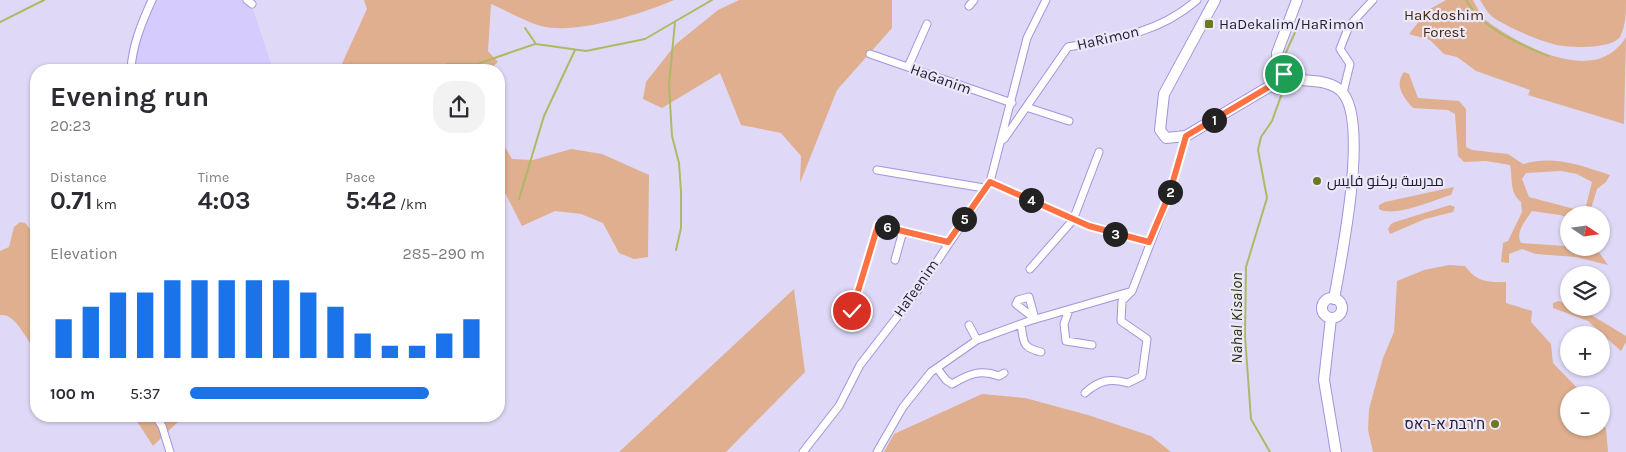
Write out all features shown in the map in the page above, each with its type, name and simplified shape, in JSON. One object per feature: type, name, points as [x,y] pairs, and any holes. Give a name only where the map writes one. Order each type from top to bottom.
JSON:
[{"type":"main road","points":[[1215,0],[1164,94],[1160,130],[1166,138],[1186,136],[1272,85]]},
{"type":"main road","points":[[1288,79],[1287,85],[1283,89],[1277,89],[1272,85],[1271,79],[1277,73],[1277,53],[1297,0]]},
{"type":"main road","points":[[1277,73],[1284,74],[1288,79],[1326,84],[1343,93],[1349,102],[1353,119],[1353,170],[1334,299],[1340,304],[1341,310],[1338,316],[1331,318],[1324,380],[1336,452]]},
{"type":"street","points":[[132,64],[140,26],[152,0]]},
{"type":"street","name":"HaTeenim","points":[[803,452],[840,406],[860,365],[918,290],[984,188],[990,182],[1012,103],[1027,38],[1046,0]]},
{"type":"street","name":"HaRimon","points":[[1000,145],[1068,47],[1132,35],[1180,15],[1198,0]]},
{"type":"street","points":[[1343,93],[1350,64],[1340,49],[1349,26],[1373,0]]},
{"type":"street","points":[[908,67],[927,24]]},
{"type":"street","name":"HaGanim","points":[[870,54],[1012,103]]},
{"type":"street","points":[[1026,107],[1070,121]]},
{"type":"street","points":[[1085,393],[1096,382],[1114,379],[1128,383],[1142,376],[1147,339],[1121,321],[1122,301],[1132,291],[1149,242],[1169,195],[1186,136]]},
{"type":"street","points":[[1030,269],[1073,220],[1099,152]]},
{"type":"street","points":[[877,170],[984,188]]},
{"type":"street","points":[[990,182],[1073,220],[1122,237],[1149,242]]},
{"type":"street","points":[[852,311],[878,225],[948,242]]},
{"type":"street","points":[[895,260],[903,231]]},
{"type":"street","points":[[877,452],[903,407],[931,372],[977,340],[1035,319],[1132,291]]},
{"type":"street","points":[[1069,310],[1064,324],[1066,341],[1092,345]]},
{"type":"street","points":[[1021,324],[1025,345],[1029,349],[1041,352]]},
{"type":"street","points":[[969,325],[977,340]]},
{"type":"street","points":[[937,368],[952,384],[972,373],[982,371],[999,376],[1004,373]]},
{"type":"street","points":[[159,422],[170,452]]},
{"type":"shaded area","points":[[151,0],[250,0],[271,64],[134,64]]},
{"type":"green space","points":[[364,0],[674,0],[627,17],[572,28],[541,26],[491,4],[488,51],[498,62],[496,64],[342,64],[367,9]]},
{"type":"green space","points":[[739,0],[892,0],[892,28],[837,90],[800,183],[801,156],[781,133],[741,125],[720,73],[662,108],[643,99],[646,82],[676,44],[718,10]]},
{"type":"green space","name":"HaKdoshim Forest","points":[[1446,0],[1473,0],[1481,15],[1474,23],[1481,17],[1533,48],[1575,61],[1595,60],[1612,52],[1626,37],[1624,124],[1528,95],[1530,90],[1476,71],[1457,57],[1444,54],[1430,40],[1409,34],[1428,10]]},
{"type":"green space","points":[[1480,0],[1626,0],[1625,19],[1620,37],[1615,41],[1591,47],[1564,46],[1534,37],[1500,22],[1490,14]]},
{"type":"green space","points":[[1404,72],[1409,74],[1418,98],[1459,101],[1466,109],[1466,147],[1472,150],[1508,154],[1523,164],[1534,161],[1567,162],[1610,175],[1606,182],[1597,189],[1592,206],[1586,206],[1592,182],[1577,174],[1561,171],[1526,173],[1522,179],[1529,197],[1563,206],[1560,206],[1560,215],[1532,211],[1520,230],[1521,243],[1560,246],[1560,256],[1536,254],[1522,249],[1509,254],[1509,263],[1501,262],[1503,243],[1508,241],[1522,212],[1521,202],[1513,190],[1510,165],[1486,161],[1464,162],[1458,156],[1455,114],[1448,110],[1413,108],[1401,91],[1400,82]]},
{"type":"green space","points":[[505,147],[512,159],[533,160],[571,149],[602,154],[649,175],[648,257],[634,259],[619,253],[603,223],[581,214],[555,211],[522,226],[505,193]]},
{"type":"green space","points":[[1454,187],[1451,195],[1404,210],[1386,211],[1379,209],[1379,205],[1385,202]]},
{"type":"green space","points":[[1450,205],[1455,207],[1453,212],[1425,219],[1390,234],[1388,229],[1395,222]]},
{"type":"green space","points":[[20,222],[25,223],[30,229],[30,342],[16,322],[6,315],[0,315],[0,251],[9,247],[14,227]]},
{"type":"green space","points":[[1563,256],[1602,256],[1608,265],[1576,257]]},
{"type":"green space","points":[[1449,265],[1465,266],[1482,280],[1506,282],[1506,303],[1532,311],[1531,322],[1551,344],[1553,363],[1560,370],[1560,376],[1566,376],[1575,386],[1560,386],[1560,436],[1607,436],[1608,452],[1373,452],[1368,430],[1369,409],[1383,358],[1394,332],[1397,281],[1424,270]]},
{"type":"green space","points":[[794,289],[805,372],[726,452],[619,452]]},
{"type":"green space","points":[[1560,302],[1560,311],[1553,308],[1553,303]]},
{"type":"green space","points":[[1575,316],[1593,316],[1609,326],[1594,326],[1588,321]]},
{"type":"green space","points":[[1610,326],[1626,336],[1626,342],[1621,351],[1610,341]]},
{"type":"green space","points":[[982,394],[1025,398],[1088,415],[1151,436],[1171,452],[884,452],[894,434]]},
{"type":"green space","points":[[138,422],[178,422],[153,446]]},
{"type":"waterway","points":[[0,22],[44,0]]},
{"type":"waterway","points":[[525,28],[536,44],[586,51],[645,39],[712,0]]},
{"type":"waterway","points":[[1466,0],[1482,20],[1502,34],[1548,56]]},
{"type":"waterway","points":[[1286,73],[1283,59],[1301,19]]},
{"type":"waterway","points":[[675,22],[669,85],[672,136],[679,163],[681,192],[681,228],[676,250]]},
{"type":"waterway","points":[[477,64],[535,44]]},
{"type":"waterway","points":[[519,199],[544,116],[575,50]]},
{"type":"waterway","points":[[447,64],[477,64]]},
{"type":"waterway","name":"Nahal Kisalon","points":[[1270,452],[1251,419],[1245,336],[1246,267],[1267,198],[1258,150],[1261,137],[1272,121],[1281,96]]},
{"type":"place","name":"HaDekalim/HaRimon","points":[[1209,24]]},
{"type":"place","name":"مدرسة بركنو فايس","points":[[1317,181]]},
{"type":"place","name":"ח'רבת א-ראס","points":[[1495,424]]},
{"type":"route","points":[[852,311],[878,225],[948,242],[990,182],[1073,220],[1122,237],[1149,242],[1169,195],[1186,136],[1272,85],[1271,79],[1274,74],[1280,72],[1284,74]]}]
